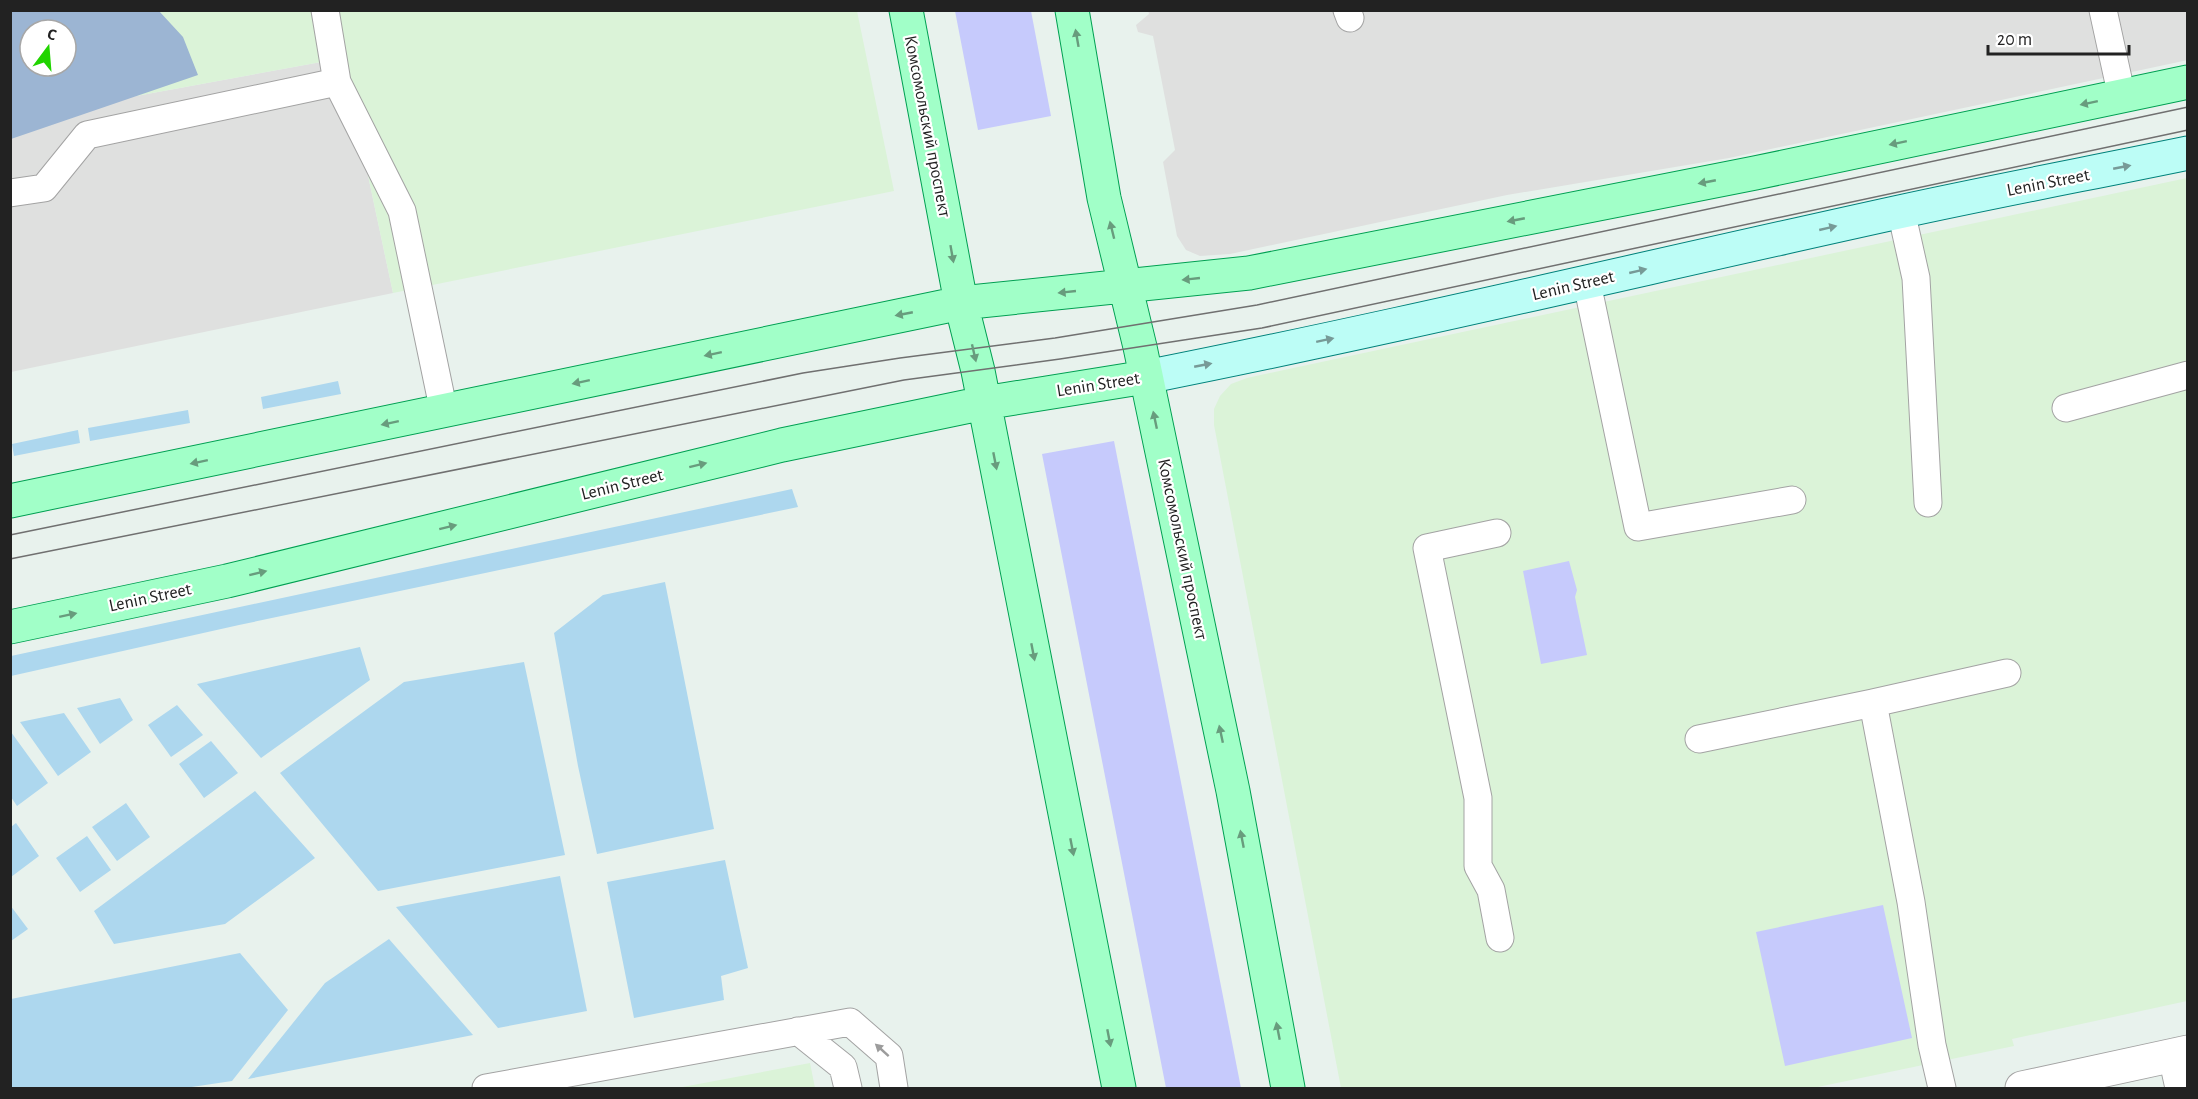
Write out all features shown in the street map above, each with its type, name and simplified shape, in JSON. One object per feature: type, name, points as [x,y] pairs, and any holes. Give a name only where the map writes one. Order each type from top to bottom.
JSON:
[{"type":"main road","name":"Комсомольский проспект","points":[[906,10],[961,303],[984,404],[1119,1089]]},
{"type":"main road","name":"Комсомольский проспект","points":[[1072,10],[1104,198],[1146,377],[1233,791],[1288,1089]]},
{"type":"main road","points":[[10,501],[961,303],[1249,273],[1744,175],[2187,82]]},
{"type":"main road","name":"Lenin Street","points":[[10,627],[227,581],[782,445],[984,404],[1146,377],[1267,353],[1901,211],[2187,153]]},
{"type":"street","points":[[2022,1089],[2180,1054]]},
{"type":"lane","points":[[325,10],[337,82],[402,211],[444,412]]},
{"type":"lane","points":[[2103,10],[2122,97]]},
{"type":"lane","points":[[10,193],[44,188],[87,135],[337,82]]},
{"type":"lane","points":[[1901,211],[1916,278],[1928,503]]},
{"type":"lane","points":[[1587,283],[1638,527],[1792,500]]},
{"type":"lane","points":[[2066,408],[2187,375]]},
{"type":"lane","points":[[1497,532],[1427,548],[1478,798],[1478,866],[1491,890],[1500,938]]},
{"type":"lane","points":[[1699,739],[2007,673]]},
{"type":"lane","points":[[1873,703],[1911,902],[1932,1045],[1942,1089]]},
{"type":"lane","points":[[486,1089],[849,1022],[890,1056],[894,1089]]},
{"type":"lane","points":[[798,1031],[843,1067],[848,1089]]},
{"type":"lane","points":[[2179,1089],[2180,1054]]},
{"type":"shaded area","points":[[1148,10],[2187,10],[2188,60],[1729,158],[1507,195],[1230,254],[1200,256],[1186,250],[1177,236],[1163,162],[1175,150],[1153,36],[1138,32],[1136,25],[1149,14]]},
{"type":"shaded area","points":[[10,11],[159,11],[183,37],[198,75],[11,139]]},
{"type":"shaded area","points":[[11,11],[857,11],[894,191],[393,293],[343,58],[11,119]]},
{"type":"shaded area","points":[[955,11],[1031,11],[1051,116],[978,130]]},
{"type":"shaded area","points":[[343,58],[393,293],[11,372],[11,119]]},
{"type":"shaded area","points":[[2187,178],[2187,1001],[2012,1039],[2014,1046],[1813,1088],[1341,1088],[1214,425],[1214,409],[1220,396],[1231,384],[1247,378]]},
{"type":"shaded area","points":[[338,381],[341,394],[263,409],[261,397]]},
{"type":"shaded area","points":[[188,410],[190,423],[90,441],[88,428]]},
{"type":"shaded area","points":[[78,430],[80,443],[14,456],[12,444]]},
{"type":"shaded area","points":[[1114,441],[1241,1088],[1166,1088],[1042,454]]},
{"type":"shaded area","points":[[792,489],[798,507],[239,625],[11,676],[11,656]]},
{"type":"shaded area","points":[[1569,561],[1577,590],[1575,597],[1587,655],[1541,664],[1523,571]]},
{"type":"shaded area","points":[[665,582],[714,829],[597,854],[578,766],[554,633],[603,595]]},
{"type":"shaded area","points":[[360,647],[370,680],[261,758],[197,684]]},
{"type":"shaded area","points":[[524,662],[565,855],[378,891],[280,773],[404,682]]},
{"type":"shaded area","points":[[120,698],[133,720],[100,744],[77,708]]},
{"type":"shaded area","points":[[177,705],[203,735],[171,757],[148,725]]},
{"type":"shaded area","points":[[64,713],[91,752],[58,776],[20,722]]},
{"type":"shaded area","points":[[11,732],[48,783],[17,806],[11,797]]},
{"type":"shaded area","points":[[211,741],[238,773],[204,798],[179,764]]},
{"type":"shaded area","points":[[255,791],[315,858],[225,924],[114,944],[94,911]]},
{"type":"shaded area","points":[[126,803],[150,837],[117,861],[92,827]]},
{"type":"shaded area","points":[[16,823],[39,856],[11,877],[11,827]]},
{"type":"shaded area","points":[[87,836],[111,870],[80,892],[56,858]]},
{"type":"shaded area","points":[[725,860],[748,968],[721,976],[724,1000],[634,1018],[607,882]]},
{"type":"shaded area","points":[[560,876],[587,1011],[498,1028],[396,907]]},
{"type":"shaded area","points":[[10,905],[28,929],[11,941],[10,941]]},
{"type":"shaded area","points":[[1883,905],[1912,1038],[1785,1066],[1756,932]]},
{"type":"shaded area","points":[[389,939],[473,1035],[248,1079],[325,983]]},
{"type":"shaded area","points":[[240,953],[288,1010],[232,1081],[185,1088],[11,1088],[11,999]]},
{"type":"shaded area","points":[[810,1063],[815,1088],[677,1088]]},
{"type":"tram line","points":[[10,535],[803,373],[1055,338],[1257,305],[2188,107]]},
{"type":"tram line","points":[[10,559],[904,380],[1262,328],[2188,130]]}]
